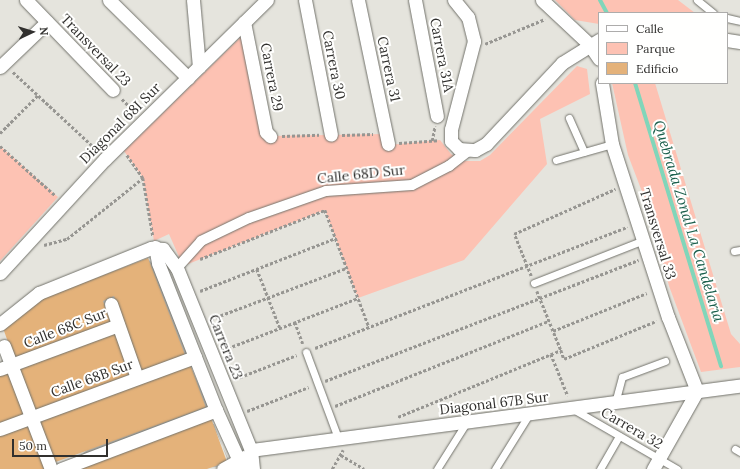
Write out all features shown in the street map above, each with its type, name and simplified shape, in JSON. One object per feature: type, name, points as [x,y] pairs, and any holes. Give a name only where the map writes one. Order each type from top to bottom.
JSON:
[{"type":"street","name":"Transversal 23","points":[[26,0],[113,90]]},
{"type":"street","points":[[109,0],[188,78]]},
{"type":"street","points":[[193,0],[198,67]]},
{"type":"street","name":"Diagonal 68I Sur","points":[[0,273],[105,158],[267,0]]},
{"type":"street","name":"Carrera 30","points":[[305,0],[330,135]]},
{"type":"street","name":"Carrera 31","points":[[358,0],[388,144]]},
{"type":"street","name":"Carrera 31A","points":[[415,0],[437,116]]},
{"type":"street","points":[[454,0],[471,25],[474,49],[452,122],[451,139],[454,147],[468,151]]},
{"type":"street","points":[[542,0],[554,15],[594,42],[598,56]]},
{"type":"street","points":[[2,65],[47,22]]},
{"type":"street","name":"Carrera 29","points":[[244,22],[266,132],[270,136]]},
{"type":"street","points":[[728,40],[740,42]]},
{"type":"street","name":"Calle 68D Sur","points":[[177,268],[182,259],[202,241],[249,218],[326,191],[412,185],[449,166],[468,151],[490,141],[562,63],[594,42]]},
{"type":"street","name":"Transversal 33","points":[[602,84],[612,144],[640,223],[658,288],[697,391]]},
{"type":"street","points":[[0,324],[39,293],[155,247],[216,410],[248,467]]},
{"type":"street","name":"Carrera 23","points":[[155,247],[167,251],[177,268],[235,415],[251,450]]},
{"type":"street","points":[[111,304],[137,378]]},
{"type":"street","name":"Calle 68C Sur","points":[[6,367],[118,324]]},
{"type":"street","points":[[4,346],[6,367],[31,418],[51,469]]},
{"type":"street","name":"Calle 68B Sur","points":[[0,429],[195,357]]},
{"type":"street","name":"Diagonal 67B Sur","points":[[251,450],[352,436],[528,416],[734,387]]},
{"type":"street","points":[[656,464],[697,391]]},
{"type":"street","points":[[61,469],[216,410]]},
{"type":"street","points":[[248,467],[251,450]]},
{"type":"street","points":[[223,469],[248,467]]},
{"type":"lane","points":[[697,0],[712,12]]},
{"type":"lane","points":[[728,18],[740,21]]},
{"type":"lane","points":[[570,118],[584,152]]},
{"type":"lane","points":[[556,160],[612,144]]},
{"type":"lane","points":[[534,283],[644,240]]},
{"type":"lane","points":[[306,352],[338,438]]},
{"type":"lane","points":[[615,403],[622,377],[666,361]]},
{"type":"lane","points":[[734,387],[740,395]]},
{"type":"lane","name":"Carrera 32","points":[[573,409],[619,436],[656,464],[676,469]]},
{"type":"lane","points":[[495,469],[528,416]]},
{"type":"lane","points":[[437,469],[466,423]]},
{"type":"lane","points":[[600,469],[619,436]]},
{"type":"path","points":[[474,49],[554,15]]},
{"type":"path","points":[[2,65],[38,95],[105,158]]},
{"type":"path","name":"Transversal 23","points":[[113,90],[144,121]]},
{"type":"path","points":[[0,133],[38,95]]},
{"type":"path","points":[[388,144],[451,139]]},
{"type":"path","points":[[120,145],[143,178],[155,247]]},
{"type":"path","points":[[0,146],[65,203]]},
{"type":"path","points":[[22,250],[67,239],[143,178]]},
{"type":"path","points":[[514,234],[626,184]]},
{"type":"path","points":[[197,261],[325,210],[369,327]]},
{"type":"path","points":[[223,384],[640,223]]},
{"type":"path","points":[[188,295],[336,238]]},
{"type":"path","points":[[235,415],[649,256]]},
{"type":"path","points":[[257,268],[280,328]]},
{"type":"path","points":[[199,324],[347,268]]},
{"type":"path","points":[[553,330],[658,288]]},
{"type":"path","points":[[211,354],[358,298]]},
{"type":"path","points":[[394,418],[561,350],[564,359],[668,316]]},
{"type":"path","points":[[327,409],[549,320]]},
{"type":"path","points":[[295,322],[306,352]]},
{"type":"path","points":[[551,354],[573,409]]},
{"type":"path","points":[[332,469],[352,436]]},
{"type":"path","points":[[341,455],[364,469]]},
{"type":"green space","points":[[555,0],[678,0],[694,12],[598,12],[598,24],[575,20]]},
{"type":"green space","points":[[246,32],[270,136],[386,134],[389,145],[440,140],[451,154],[462,161],[480,161],[490,155],[577,66],[587,69],[590,94],[540,119],[547,164],[464,260],[358,298],[325,210],[183,266],[169,234],[154,241],[143,178],[124,151]]},
{"type":"green space","points":[[612,84],[655,84],[731,334],[740,344],[740,367],[701,372],[669,286],[649,210],[628,155]]},
{"type":"green space","points":[[0,146],[58,197],[0,261]]},
{"type":"building","points":[[148,258],[185,355],[142,372],[114,296],[103,301],[111,322],[14,359],[3,328],[30,303]]},
{"type":"building","points":[[115,331],[132,374],[36,413],[19,370]]},
{"type":"building","points":[[190,364],[206,407],[54,463],[38,419]]},
{"type":"building","points":[[8,372],[24,415],[0,425],[0,375]]},
{"type":"building","points":[[211,418],[227,462],[207,469],[77,469]]},
{"type":"building","points":[[28,426],[45,469],[0,469],[0,436]]},
{"type":"waterway","name":"Quebrada Zonal La Candelaria","points":[[600,0],[606,12]]},
{"type":"waterway","name":"Quebrada Zonal La Candelaria","points":[[635,84],[721,366]]}]
